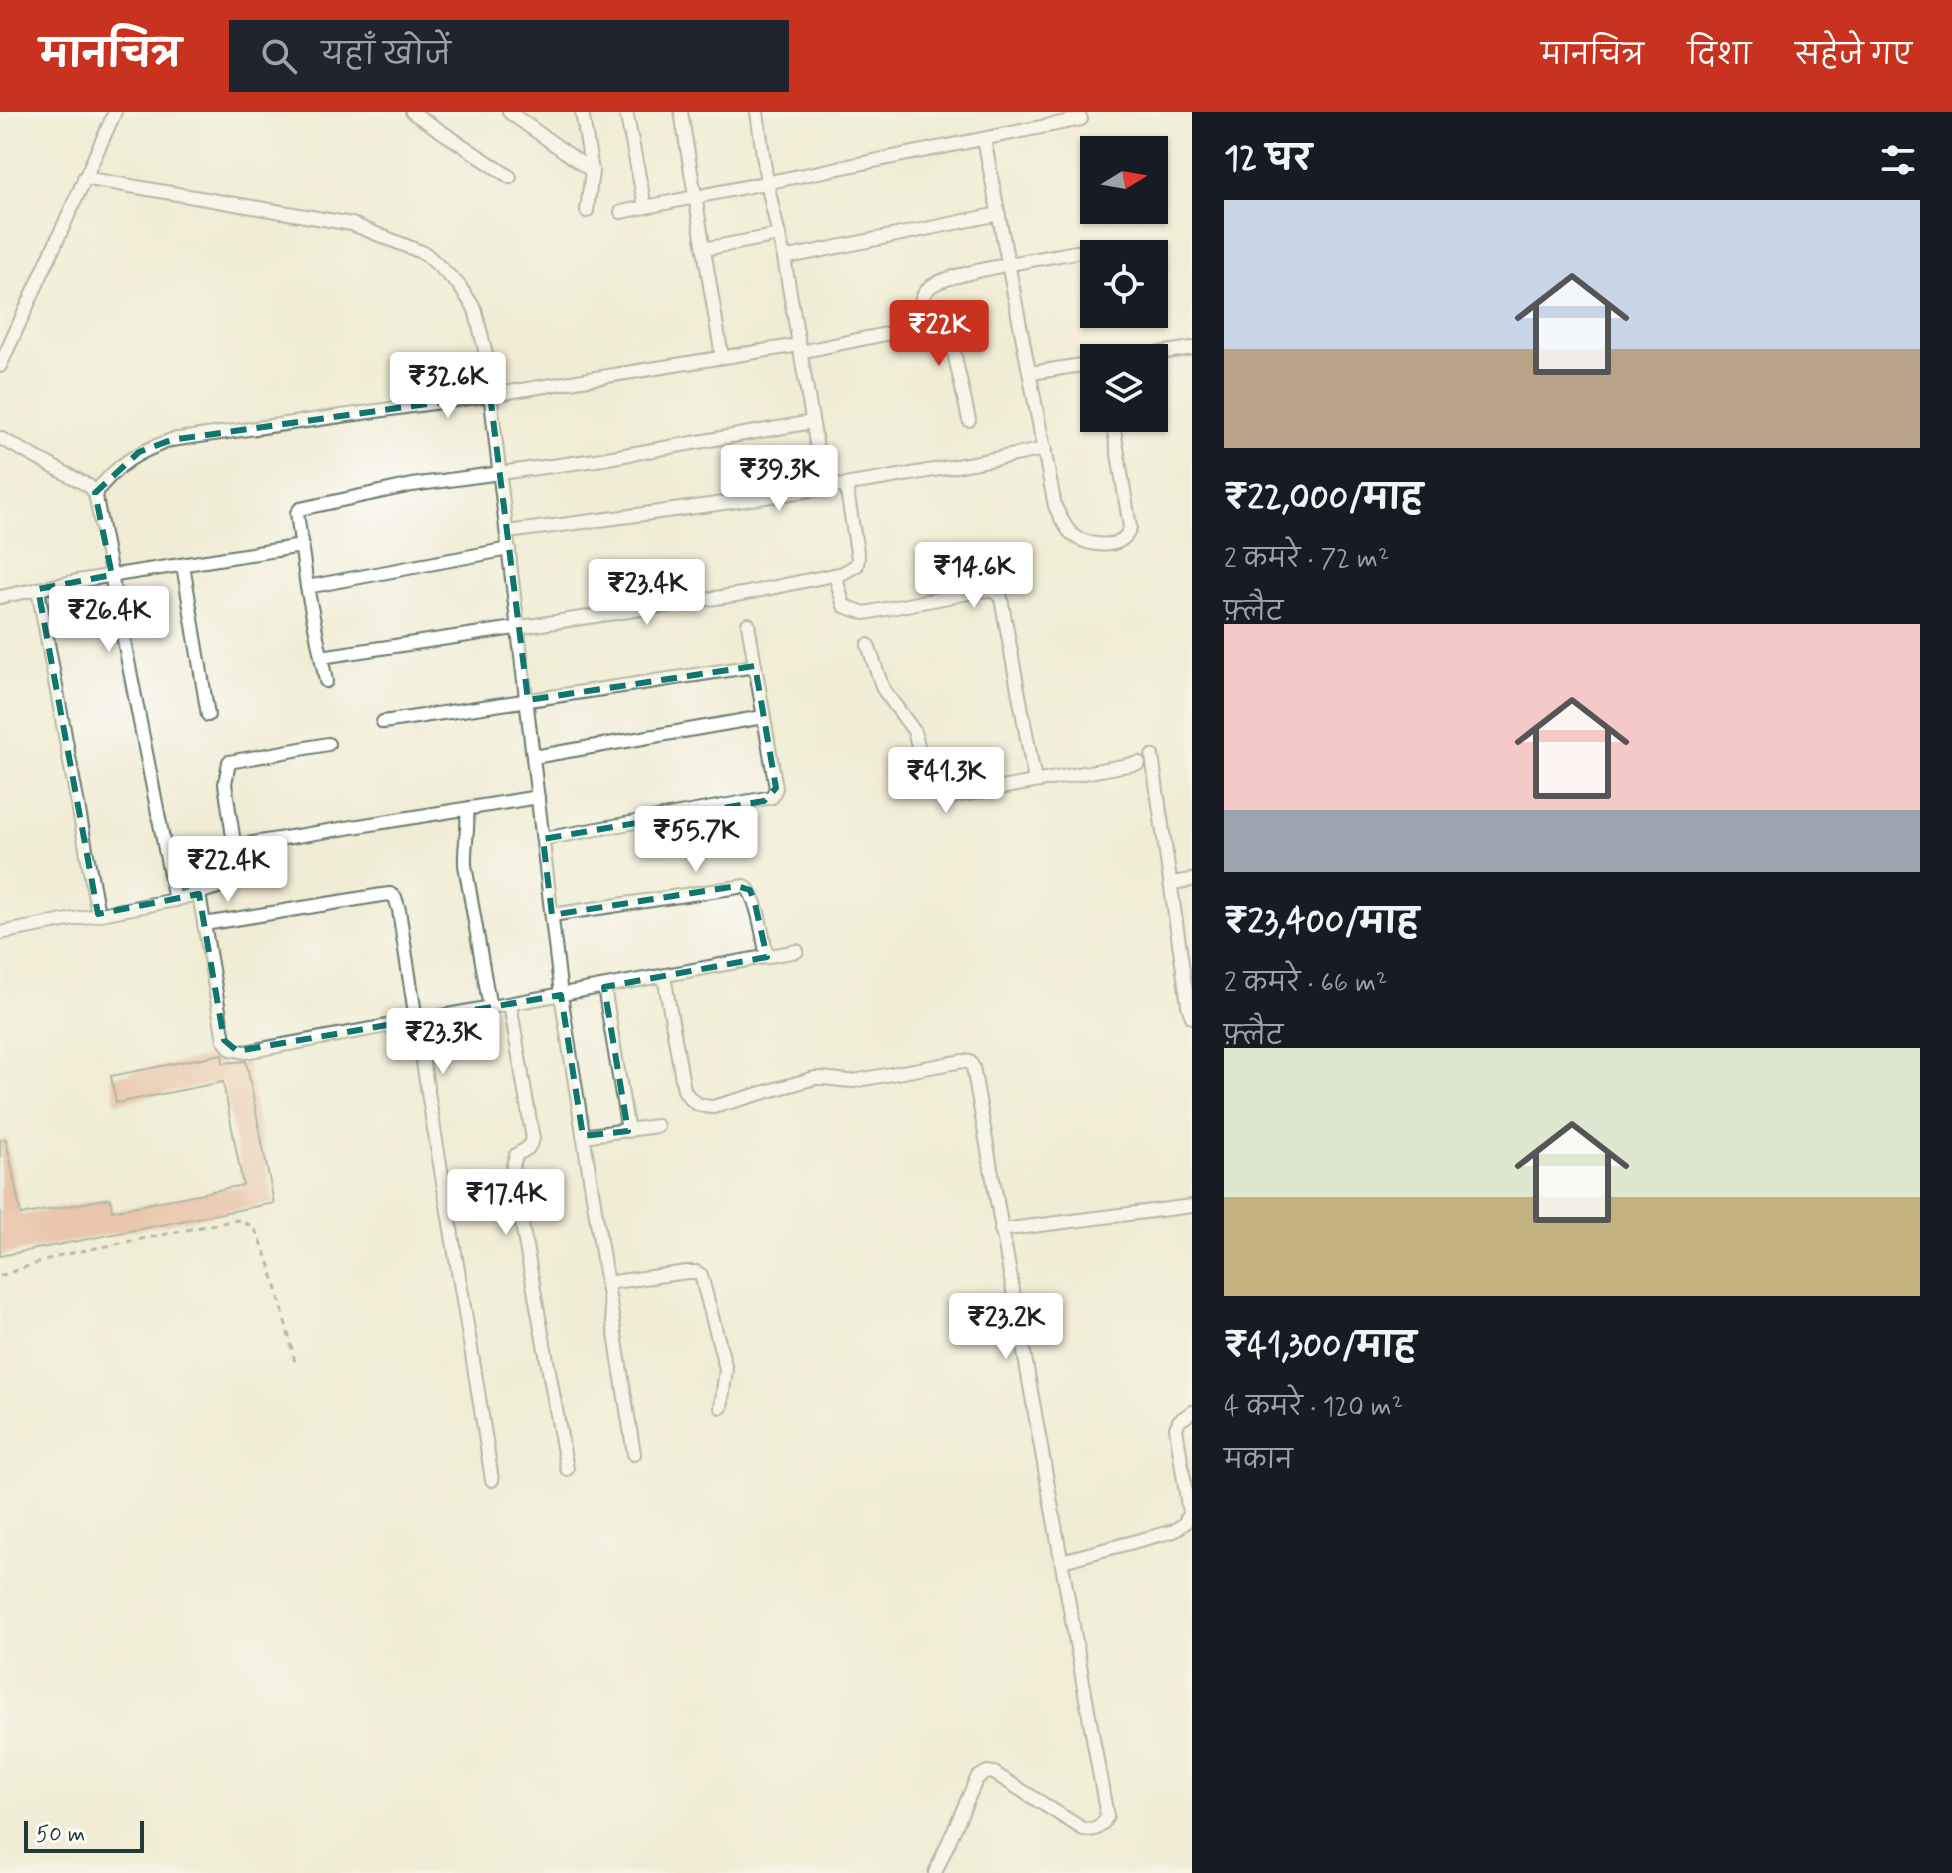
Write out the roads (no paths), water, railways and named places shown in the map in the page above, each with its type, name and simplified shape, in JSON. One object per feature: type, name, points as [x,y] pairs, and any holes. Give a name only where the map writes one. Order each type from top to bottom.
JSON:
[{"type":"street","points":[[0,366],[115,112]]},
{"type":"street","points":[[412,112],[510,177]]},
{"type":"street","points":[[509,112],[592,171]]},
{"type":"street","points":[[582,112],[592,171],[587,211]]},
{"type":"street","points":[[626,112],[645,206]]},
{"type":"street","points":[[681,112],[722,357]]},
{"type":"street","points":[[757,112],[767,183],[784,258],[824,488]]},
{"type":"street","points":[[621,212],[1081,119]]},
{"type":"street","points":[[984,139],[1055,506],[1072,534],[1092,544],[1120,542],[1130,527],[1114,432]]},
{"type":"street","points":[[84,178],[352,224],[426,254],[458,284],[475,309],[485,350],[561,995],[634,1454]]},
{"type":"street","points":[[784,258],[999,214]]},
{"type":"street","points":[[704,249],[779,235]]},
{"type":"street","points":[[95,493],[115,469],[139,452],[171,440],[490,395],[900,331],[914,324],[924,296],[936,284],[1009,264],[1076,252]]},
{"type":"street","points":[[921,308],[938,320],[951,339],[969,420]]},
{"type":"street","points":[[1168,352],[1192,348]]},
{"type":"street","points":[[1031,373],[1080,365]]},
{"type":"street","points":[[326,681],[307,587],[297,513],[305,506],[412,485],[596,460],[812,422]]},
{"type":"street","points":[[0,438],[89,486],[95,493],[175,900]]},
{"type":"street","points":[[507,532],[846,485],[959,467],[1045,449]]},
{"type":"street","points":[[321,657],[742,594],[835,575],[852,569],[858,558],[846,485]]},
{"type":"street","points":[[0,597],[112,575],[302,546]]},
{"type":"street","points":[[307,587],[509,549]]},
{"type":"street","points":[[183,565],[208,715]]},
{"type":"street","points":[[835,575],[844,606],[865,613],[984,590],[994,591],[1001,598],[1035,781]]},
{"type":"street","points":[[38,589],[98,914]]},
{"type":"street","points":[[543,839],[772,797],[776,788],[748,624]]},
{"type":"street","points":[[868,645],[883,689],[914,731],[930,790],[940,796],[951,797],[1139,763]]},
{"type":"street","points":[[383,722],[755,666]]},
{"type":"street","points":[[534,757],[763,717]]},
{"type":"street","points":[[0,933],[175,900],[225,886],[235,879],[238,869],[225,784],[229,762],[328,744]]},
{"type":"street","points":[[1152,756],[1192,1017]]},
{"type":"street","points":[[235,846],[538,797]]},
{"type":"street","points":[[467,809],[469,829],[464,848],[465,865],[490,1008]]},
{"type":"street","points":[[1171,883],[1192,880]]},
{"type":"street","points":[[552,915],[745,886],[750,890],[755,904],[767,957]]},
{"type":"street","points":[[199,894],[224,1040],[231,1049],[245,1052],[797,951]]},
{"type":"street","points":[[204,924],[390,894],[395,897],[463,1286],[492,1480]]},
{"type":"street","points":[[664,976],[684,1090],[690,1101],[700,1106],[713,1107],[815,1078],[853,1081],[970,1062],[1107,1816],[1098,1828],[1090,1831],[1083,1829],[994,1773],[981,1774],[935,1873]]},
{"type":"street","points":[[604,987],[628,1131]]},
{"type":"street","points":[[510,1004],[533,1139],[528,1148],[516,1155],[512,1170],[567,1469]]},
{"type":"street","points":[[583,1136],[657,1126]]},
{"type":"street","points":[[1001,1230],[1192,1206]]},
{"type":"street","points":[[606,1283],[687,1272],[701,1275],[726,1369],[721,1407]]},
{"type":"street","points":[[1062,1561],[1174,1531],[1185,1523],[1189,1513],[1176,1428],[1179,1421],[1192,1412]]}]
